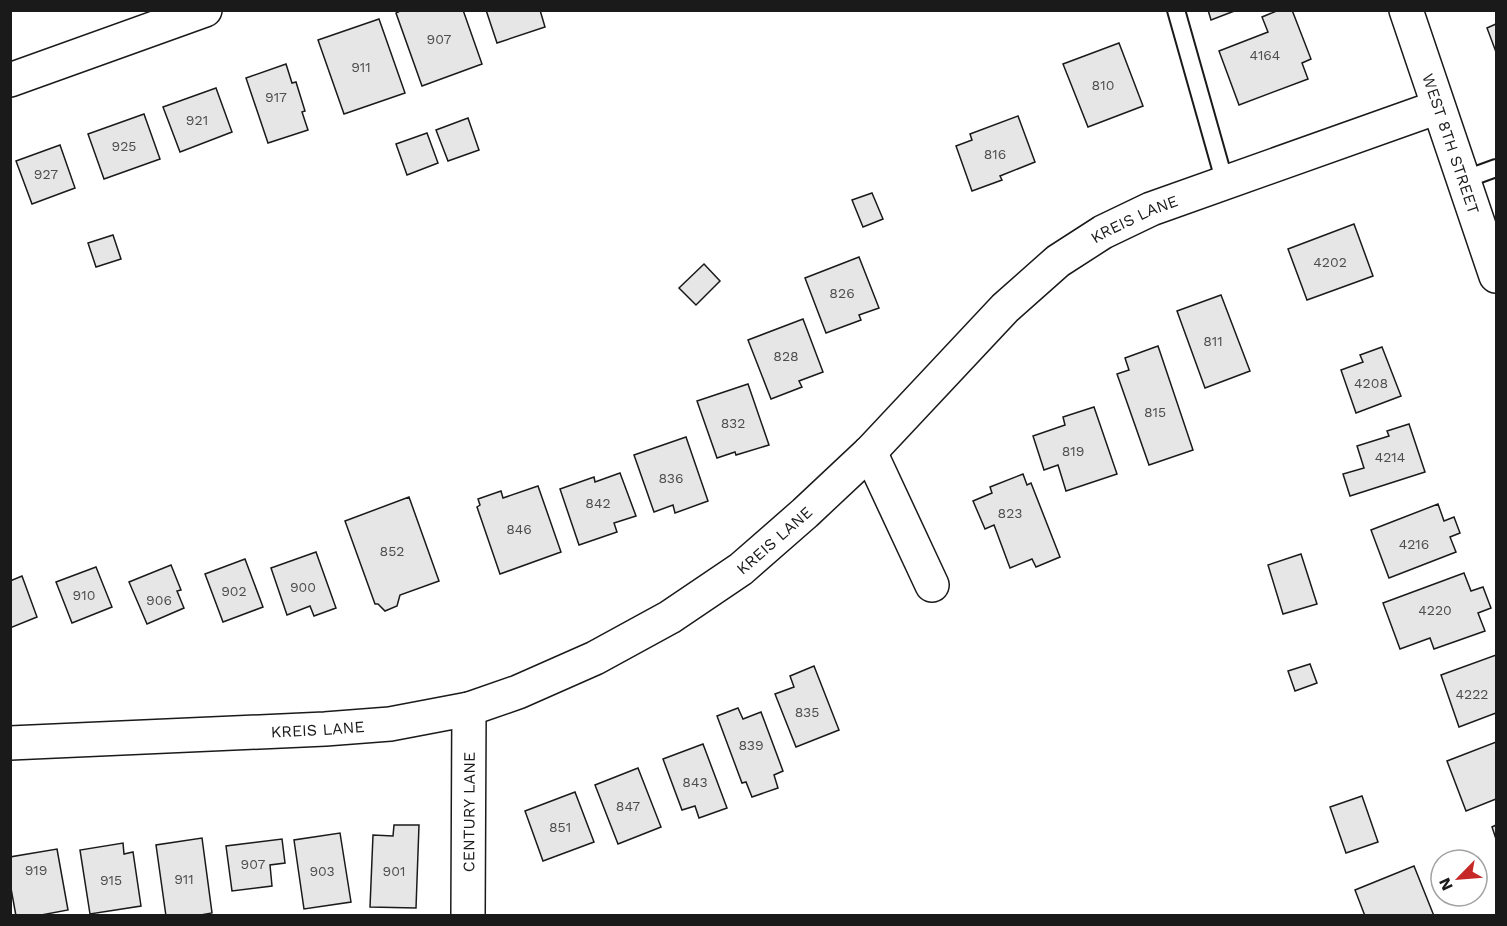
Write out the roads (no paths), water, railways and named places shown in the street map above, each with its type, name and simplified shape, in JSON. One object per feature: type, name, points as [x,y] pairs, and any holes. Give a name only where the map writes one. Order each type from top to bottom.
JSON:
[{"type":"street","points":[[10,80],[205,10]]},
{"type":"street","name":"WEST 8TH STREET","points":[[1411,12],[1438,107],[1497,276]]},
{"type":"street","name":"KREIS LANE","points":[[10,743],[390,724],[470,709],[518,692],[595,658],[670,617],[741,568],[805,513],[870,452],[1005,308],[1058,261],[1103,232],[1151,209],[1438,107]]},
{"type":"street","points":[[870,452],[932,585]]},
{"type":"street","name":"CENTURY LANE","points":[[468,915],[470,709]]},
{"type":"lane","points":[[1176,10],[1225,183]]},
{"type":"lane","points":[[1463,180],[1497,168]]}]
